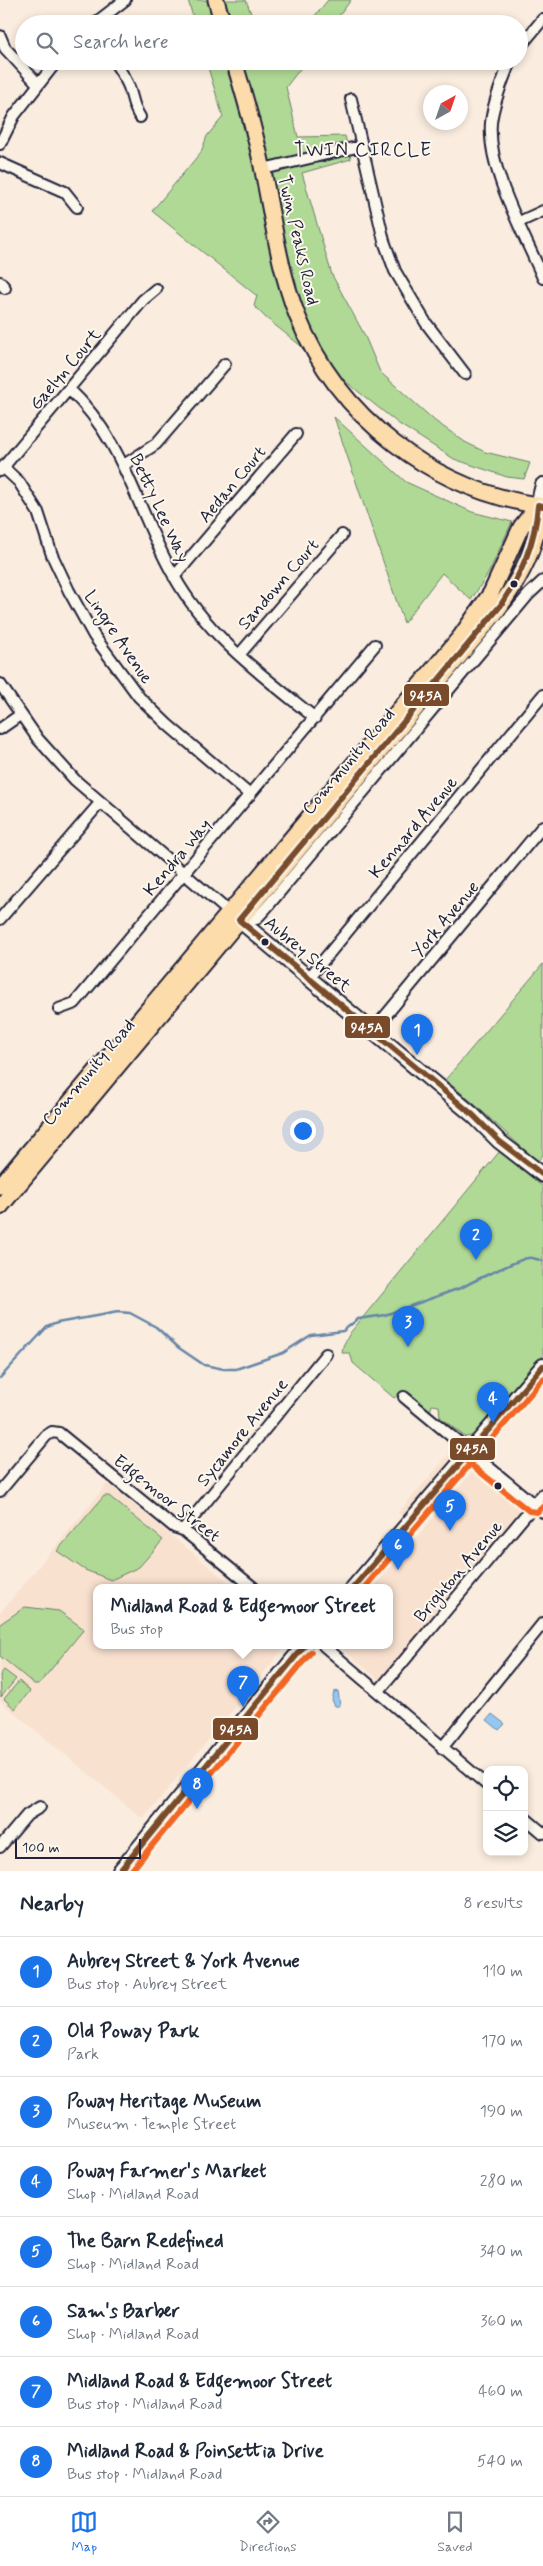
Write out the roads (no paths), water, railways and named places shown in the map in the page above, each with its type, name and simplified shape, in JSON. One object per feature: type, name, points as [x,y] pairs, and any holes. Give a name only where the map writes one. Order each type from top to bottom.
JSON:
[{"type":"main road","points":[[216,0],[221,15]]},
{"type":"main road","name":"Twin Peaks Road","points":[[236,70],[263,169],[284,274],[297,315],[314,351],[345,396],[390,442],[423,464],[457,483],[540,506]]},
{"type":"main road","points":[[540,506],[543,485]]},
{"type":"main road","name":"Community Road","points":[[0,1207],[461,636],[490,593],[521,527],[540,506]]},
{"type":"main road","name":"Community Road","points":[[0,1186],[234,916]]},
{"type":"main road","name":"Aubrey Street","points":[[234,916],[473,1115],[499,1141],[543,1175]]},
{"type":"main road","points":[[356,1584],[543,1366]]},
{"type":"main road","points":[[120,1871],[302,1649]]},
{"type":"street","points":[[106,15],[125,0]]},
{"type":"street","points":[[528,38],[543,20]]},
{"type":"street","points":[[0,36],[5,48],[15,59]]},
{"type":"street","points":[[25,70],[38,84]]},
{"type":"street","points":[[0,144],[14,116],[50,70]]},
{"type":"street","points":[[119,70],[126,81],[133,107],[140,117]]},
{"type":"street","points":[[506,70],[500,86],[491,123],[492,149],[499,177],[543,278]]},
{"type":"street","points":[[351,99],[384,241],[395,272],[426,323],[465,374]]},
{"type":"street","points":[[263,169],[361,146]]},
{"type":"street","points":[[0,163],[65,192],[77,207]]},
{"type":"street","points":[[519,222],[543,211]]},
{"type":"street","name":"Gaelyn Court","points":[[2,469],[143,300],[156,289]]},
{"type":"street","points":[[124,465],[156,444],[225,364]]},
{"type":"street","name":"Betty Lee Way","points":[[69,389],[101,426],[124,465],[151,532],[174,577],[202,616],[238,655],[315,718]]},
{"type":"street","name":"Aedan Court","points":[[174,577],[296,434]]},
{"type":"street","name":"Lingre Avenue","points":[[2,469],[19,482],[38,512],[52,555],[69,591],[94,636],[139,697],[168,725],[250,795]]},
{"type":"street","name":"Sandown Court","points":[[238,655],[342,535]]},
{"type":"street","points":[[234,916],[256,919],[529,594],[543,581]]},
{"type":"street","name":"Kendra Way","points":[[59,1009],[75,1003],[375,645]]},
{"type":"street","name":"Aubrey Street","points":[[0,684],[20,715],[75,780],[234,916]]},
{"type":"street","name":"Kennard Avenue","points":[[308,979],[543,695]]},
{"type":"street","points":[[0,729],[20,715]]},
{"type":"street","points":[[0,919],[100,803]]},
{"type":"street","name":"York Avenue","points":[[372,1032],[543,826]]},
{"type":"street","name":"Sycamore Avenue","points":[[183,1530],[326,1354]]},
{"type":"street","points":[[404,1397],[543,1512]]},
{"type":"street","name":"Edgemoor Street","points":[[0,1491],[46,1436],[52,1432],[59,1433],[174,1527],[183,1530],[249,1584]]},
{"type":"street","name":"Brighton Avenue","points":[[378,1692],[543,1494]]},
{"type":"street","points":[[442,1748],[543,1623]]},
{"type":"street","points":[[328,1649],[483,1782]]},
{"type":"street","points":[[0,1847],[27,1815],[40,1807]]},
{"type":"street","points":[[528,1820],[543,1832]]},
{"type":"water","points":[[338,1691],[340,1706],[335,1706],[332,1700],[334,1692]]},
{"type":"water","points":[[492,1714],[505,1724],[499,1730],[487,1720]]},
{"type":"waterway","points":[[0,1378],[47,1327],[57,1323],[118,1312],[130,1313],[156,1327],[179,1348],[204,1365],[236,1369],[283,1353],[311,1335],[343,1331],[358,1319],[385,1315],[463,1287],[523,1259],[532,1258],[543,1261]]},
{"type":"place","name":"Aubrey Street & York Avenue","points":[[417,1055]]},
{"type":"place","name":"Old Poway Park","points":[[476,1260]]},
{"type":"place","name":"Poway Heritage Museum","points":[[408,1347]]},
{"type":"place","name":"Poway Farmer's Market","points":[[493,1423]]},
{"type":"place","name":"The Barn Redefined","points":[[450,1531]]},
{"type":"place","name":"Sam's Barber","points":[[398,1570]]},
{"type":"place","name":"Midland Road & Edgemoor Street","points":[[243,1707]]},
{"type":"place","name":"Midland Road & Poinsettia Drive","points":[[197,1809]]},
{"type":"district","name":"TWIN CIRCLE","points":[[363,149]]}]
